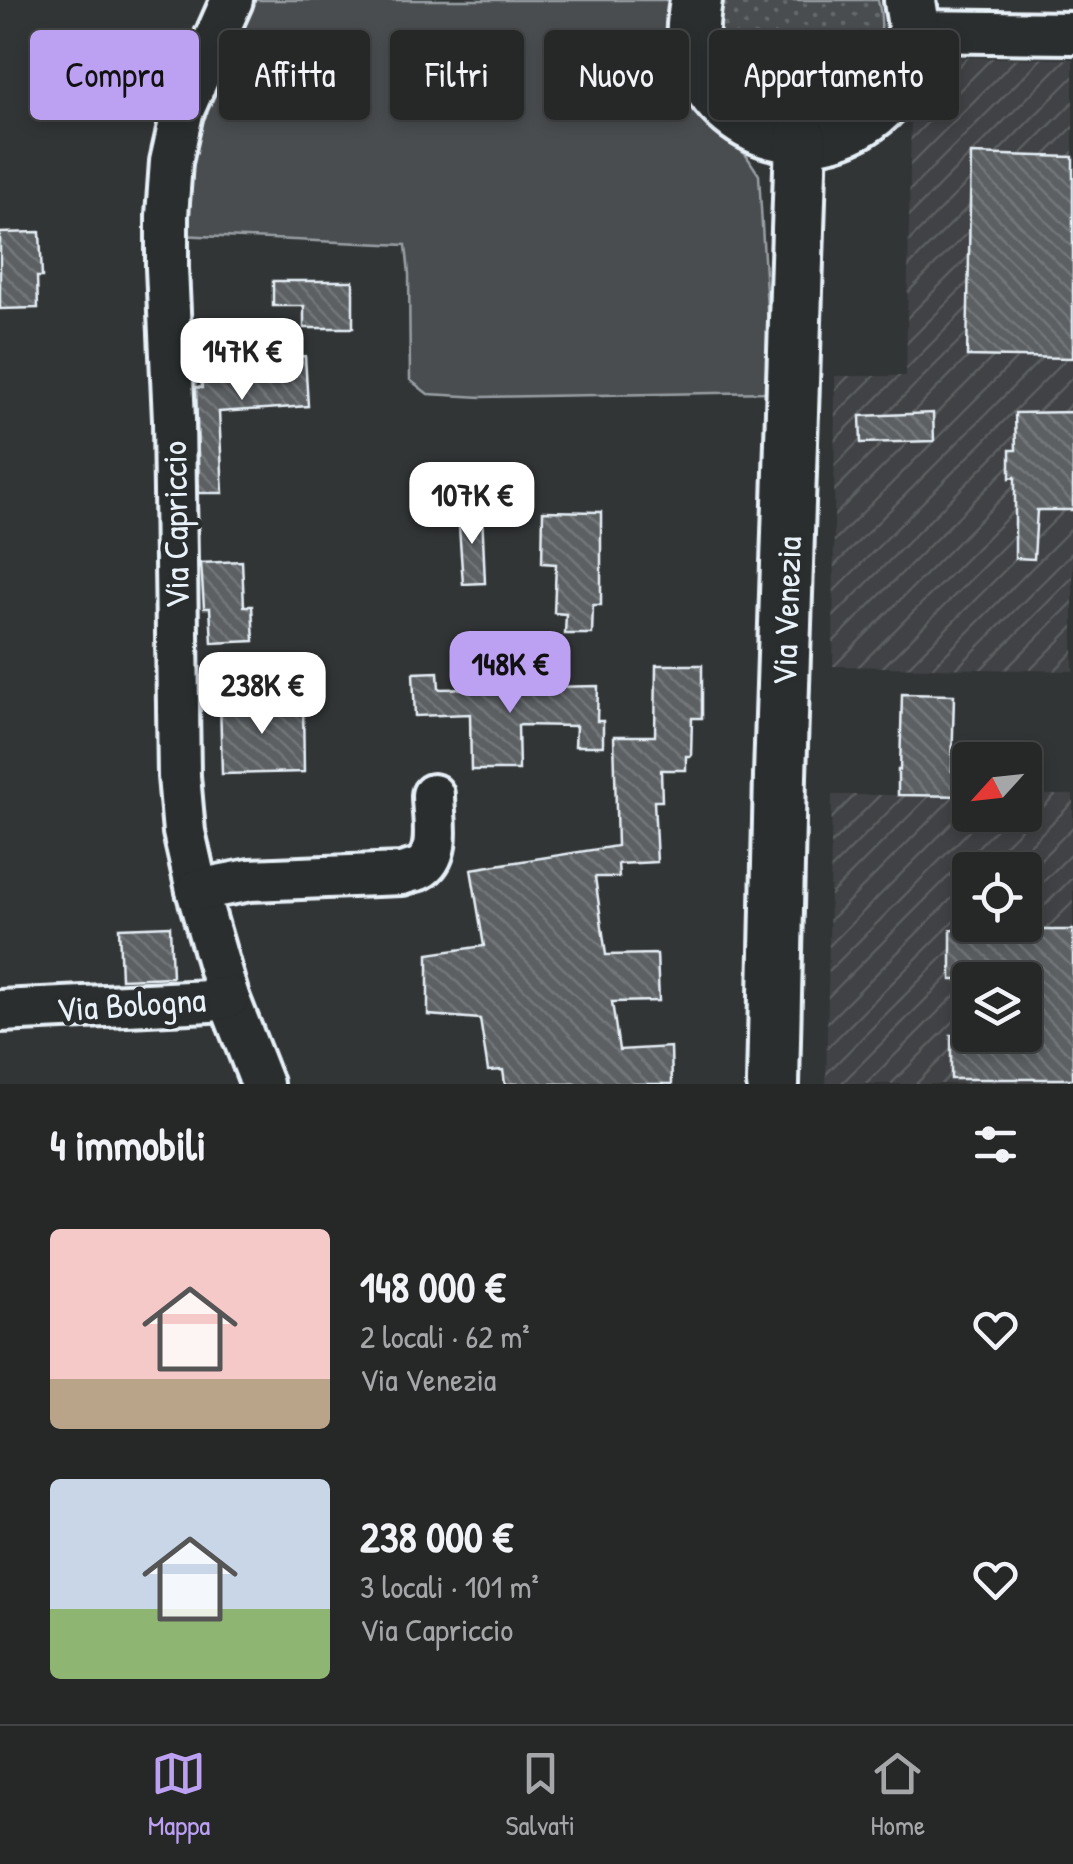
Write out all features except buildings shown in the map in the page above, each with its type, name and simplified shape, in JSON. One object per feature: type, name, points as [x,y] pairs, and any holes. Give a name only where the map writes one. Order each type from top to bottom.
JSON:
[{"type":"main road","points":[[696,0],[692,24],[696,59],[712,90],[736,116],[767,132],[801,138],[830,135],[857,125],[880,108],[898,86],[910,59],[912,15]]},
{"type":"main road","name":"Via Venezia","points":[[773,1084],[801,138]]},
{"type":"street","name":"Via Capriccio","points":[[228,997],[184,832],[179,776],[167,216],[172,152],[182,113],[232,0]]},
{"type":"street","points":[[912,15],[1073,33]]},
{"type":"street","points":[[198,890],[250,880],[402,874],[420,868],[429,860],[434,847],[432,795]]},
{"type":"street","name":"Via Bologna","points":[[0,1012],[228,997],[262,1084]]},
{"type":"shaded area","points":[[250,0],[669,0],[666,30],[544,30],[544,120],[689,120],[689,106],[746,155],[759,175],[772,392],[482,397],[428,394],[410,380],[406,245],[178,235],[196,125],[219,72],[219,120],[370,120],[370,30],[237,30]]},
{"type":"shaded area","points":[[718,0],[878,0],[881,30],[717,30]]},
{"type":"shaded area","points":[[959,57],[1073,59],[1073,671],[833,666],[835,376],[906,376],[911,120],[959,120]]},
{"type":"shaded area","points":[[832,795],[952,795],[952,832],[1042,832],[1042,795],[1073,795],[1073,1084],[826,1084]]}]
